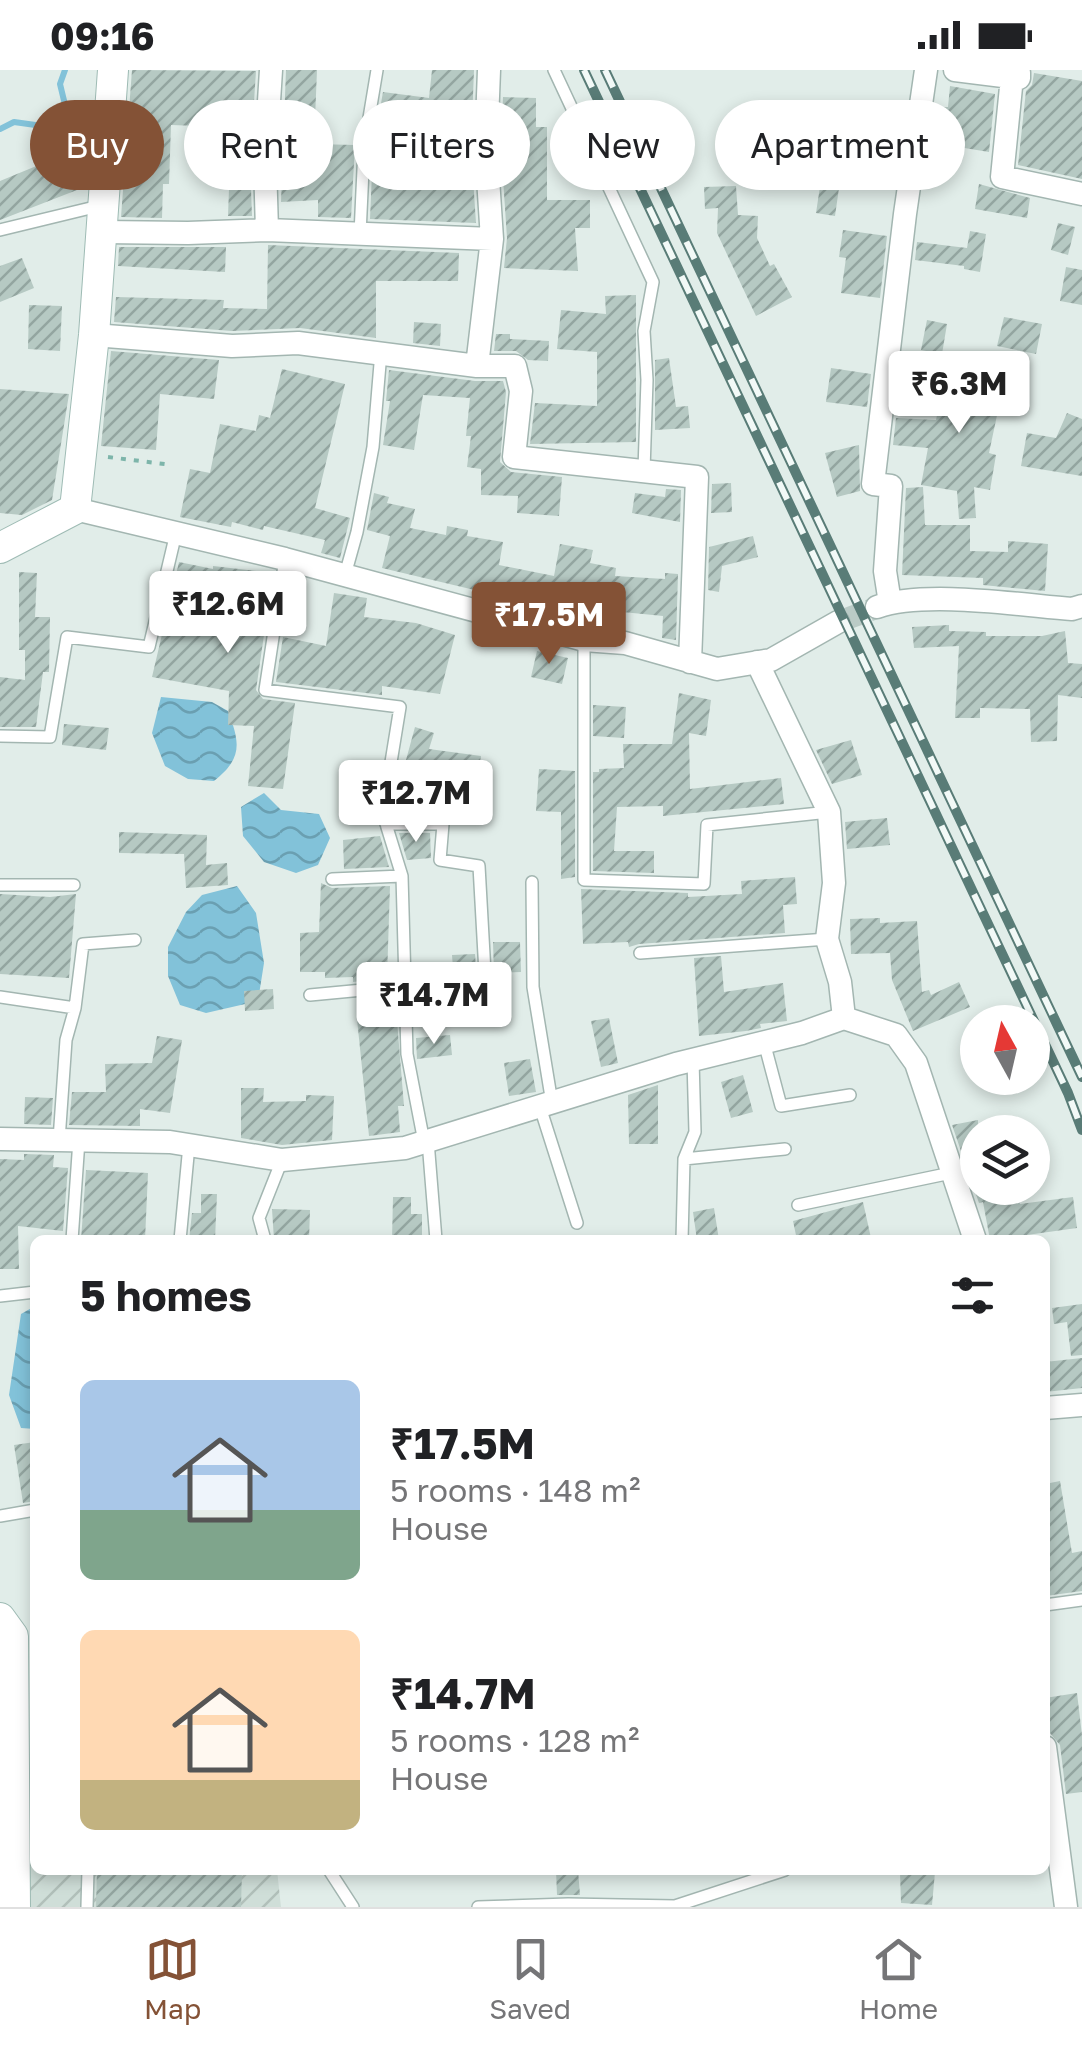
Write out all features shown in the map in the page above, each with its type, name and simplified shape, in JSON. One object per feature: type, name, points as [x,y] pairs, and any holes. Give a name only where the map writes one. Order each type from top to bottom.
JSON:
[{"type":"street","points":[[75,508],[94,335],[113,70]]},
{"type":"street","points":[[267,230],[265,164],[271,70]]},
{"type":"street","points":[[478,366],[492,239],[486,148],[489,70]]},
{"type":"street","points":[[926,70],[873,484],[891,486],[883,605],[954,601],[1082,606]]},
{"type":"street","points":[[956,70],[1016,74],[1002,177],[1082,194]]},
{"type":"street","points":[[103,218],[188,234],[267,230],[492,239]]},
{"type":"street","points":[[94,335],[232,346],[298,343],[478,366],[515,366],[521,391],[514,457],[697,477],[690,662]]},
{"type":"street","points":[[0,548],[75,508],[285,559],[584,640],[625,644],[717,669],[771,660],[838,622]]},
{"type":"street","points":[[757,662],[829,812],[834,883],[828,940],[840,982],[844,1018]]},
{"type":"street","points":[[0,1138],[190,1144],[282,1160],[405,1148],[844,1018],[896,1035],[916,1063],[973,1235]]},
{"type":"street","points":[[1050,1408],[1082,1406]]},
{"type":"street","points":[[12,1630],[20,1841],[15,1907]]},
{"type":"street","points":[[1050,1821],[1053,1866],[1066,1907]]},
{"type":"lane","points":[[360,234],[364,148],[377,70]]},
{"type":"lane","points":[[554,70],[653,282],[644,330],[644,470]]},
{"type":"lane","points":[[0,230],[103,218]]},
{"type":"lane","points":[[345,575],[373,447],[381,352]]},
{"type":"lane","points":[[0,736],[50,737],[67,636],[149,647],[176,533]]},
{"type":"lane","points":[[285,559],[265,690],[400,707],[386,824],[402,876],[407,1054],[426,1142],[435,1235]]},
{"type":"lane","points":[[584,640],[584,880],[704,884],[708,824],[829,812]]},
{"type":"lane","points":[[386,824],[442,824],[440,860],[480,866],[484,974]]},
{"type":"lane","points":[[332,878],[402,876]]},
{"type":"lane","points":[[532,882],[534,987],[546,1105],[577,1223]]},
{"type":"lane","points":[[0,885],[74,885]]},
{"type":"lane","points":[[72,1235],[66,1040],[75,1008],[83,944],[135,940]]},
{"type":"lane","points":[[640,953],[828,940]]},
{"type":"lane","points":[[310,995],[405,986]]},
{"type":"lane","points":[[0,997],[75,1008]]},
{"type":"lane","points":[[764,1042],[781,1106],[850,1095]]},
{"type":"lane","points":[[682,1235],[684,1159],[695,1132],[694,1060]]},
{"type":"lane","points":[[181,1235],[190,1144]]},
{"type":"lane","points":[[684,1159],[784,1149]]},
{"type":"lane","points":[[264,1235],[259,1218],[282,1160]]},
{"type":"lane","points":[[798,1205],[951,1173]]},
{"type":"lane","points":[[0,1296],[30,1293]]},
{"type":"lane","points":[[0,1516],[30,1511]]},
{"type":"lane","points":[[1050,1603],[1082,1600]]},
{"type":"lane","points":[[87,1907],[88,1875]]},
{"type":"lane","points":[[333,1875],[354,1907]]},
{"type":"lane","points":[[478,1907],[675,1906],[769,1875]]},
{"type":"path","points":[[82,454],[172,466]]},
{"type":"shaded area","points":[[0,1844],[30,1844],[30,1875],[278,1875],[281,1907],[0,1907]]},
{"type":"water","points":[[161,697],[212,702],[228,711],[236,749],[230,765],[214,781],[188,779],[165,766],[152,733]]},
{"type":"water","points":[[264,793],[281,810],[319,814],[330,838],[318,865],[296,873],[264,862],[243,836],[241,807]]},
{"type":"water","points":[[237,886],[256,913],[264,963],[258,1001],[206,1013],[180,1005],[168,976],[168,947],[186,912],[202,895]]},
{"type":"water","points":[[30,1309],[30,1429],[21,1428],[9,1395],[21,1314]]},
{"type":"building","points":[[132,70],[256,71],[254,100],[184,100],[184,125],[171,125],[169,184],[164,184],[164,100],[130,100]]},
{"type":"building","points":[[286,70],[317,70],[316,100],[285,100]]},
{"type":"building","points":[[432,70],[474,70],[473,100],[382,100],[383,92],[429,98]]},
{"type":"building","points":[[1034,73],[1082,81],[1082,179],[1018,165],[1026,91],[1032,85]]},
{"type":"building","points":[[950,86],[995,94],[989,152],[965,148],[965,100],[949,100]]},
{"type":"building","points":[[536,98],[536,127],[547,127],[547,200],[590,200],[590,228],[575,228],[578,271],[504,268],[507,238],[504,190],[530,190],[530,100],[503,100]]},
{"type":"building","points":[[333,144],[353,145],[351,218],[318,217],[318,200],[281,202],[281,190],[333,190]]},
{"type":"building","points":[[30,169],[30,190],[77,190],[0,220],[0,181]]},
{"type":"building","points":[[979,184],[1030,198],[1027,218],[975,209]]},
{"type":"building","points":[[704,187],[736,190],[738,215],[758,216],[757,238],[770,266],[774,264],[792,297],[756,316],[717,233],[718,208],[705,209]]},
{"type":"building","points":[[123,190],[163,190],[162,218],[121,217]]},
{"type":"building","points":[[229,190],[251,190],[252,216],[228,216]]},
{"type":"building","points":[[371,190],[474,190],[476,223],[370,219]]},
{"type":"building","points":[[819,190],[839,190],[835,216],[816,213]]},
{"type":"building","points":[[1058,223],[1075,227],[1068,255],[1051,250]]},
{"type":"building","points":[[843,230],[887,236],[880,298],[841,293],[846,258],[839,257]]},
{"type":"building","points":[[970,231],[986,234],[980,272],[915,260],[917,242],[967,248]]},
{"type":"building","points":[[268,245],[459,253],[458,281],[376,281],[376,338],[300,328],[232,331],[114,322],[116,297],[224,300],[223,308],[267,309]]},
{"type":"building","points":[[119,247],[226,247],[225,272],[118,266]]},
{"type":"building","points":[[22,258],[34,288],[0,302],[0,266]]},
{"type":"building","points":[[1066,267],[1082,270],[1082,305],[1060,301]]},
{"type":"building","points":[[636,295],[636,442],[530,444],[535,403],[597,406],[597,352],[557,349],[561,310],[606,314],[605,296]]},
{"type":"building","points":[[29,305],[62,306],[60,351],[28,349]]},
{"type":"building","points":[[1004,317],[1042,324],[1036,354],[997,346]]},
{"type":"building","points":[[927,320],[947,324],[942,354],[921,350]]},
{"type":"building","points":[[414,322],[441,324],[440,346],[413,343]]},
{"type":"building","points":[[496,334],[510,334],[510,339],[549,341],[548,361],[528,360],[516,351],[494,351]]},
{"type":"building","points":[[111,351],[219,360],[214,399],[160,394],[156,450],[101,446]]},
{"type":"building","points":[[669,358],[676,407],[688,406],[690,428],[655,430],[655,360]]},
{"type":"building","points":[[955,364],[1006,373],[989,453],[996,455],[990,490],[974,487],[976,518],[959,519],[957,491],[921,485],[928,448],[893,445],[896,418],[936,420],[941,396],[949,397]]},
{"type":"building","points":[[831,368],[871,374],[867,407],[826,402]]},
{"type":"building","points":[[282,369],[345,384],[315,508],[350,518],[340,558],[321,553],[325,540],[264,526],[263,530],[232,522],[231,527],[180,517],[190,469],[210,473],[220,424],[256,431],[259,415],[270,418]]},
{"type":"building","points":[[389,370],[503,381],[506,392],[500,462],[511,472],[562,477],[559,516],[517,513],[518,496],[481,495],[481,469],[467,467],[470,398],[423,395],[414,450],[383,445],[390,401],[386,401]]},
{"type":"building","points":[[0,389],[69,394],[52,500],[22,515],[0,513]]},
{"type":"building","points":[[1067,413],[1082,419],[1082,476],[1021,466],[1027,433],[1056,438]]},
{"type":"building","points":[[859,445],[860,491],[837,497],[825,453]]},
{"type":"building","points":[[731,483],[732,512],[711,513],[712,484]]},
{"type":"building","points":[[923,487],[925,525],[970,525],[970,551],[1008,552],[1008,541],[1048,544],[1045,591],[983,585],[983,578],[902,575],[906,488]]},
{"type":"building","points":[[666,489],[681,490],[680,522],[632,513],[635,493],[665,497]]},
{"type":"building","points":[[374,493],[389,497],[387,503],[415,509],[410,528],[446,535],[447,526],[468,530],[467,536],[503,542],[499,565],[554,576],[560,544],[593,550],[590,563],[616,568],[615,576],[665,579],[665,573],[678,574],[676,640],[662,638],[663,616],[582,608],[579,623],[499,601],[500,598],[482,595],[483,592],[382,568],[390,536],[367,530]]},
{"type":"building","points":[[753,536],[758,557],[722,566],[719,592],[708,590],[709,547]]},
{"type":"building","points":[[179,562],[213,569],[273,573],[256,690],[263,699],[295,703],[283,789],[248,786],[254,726],[228,725],[229,691],[152,677]]},
{"type":"building","points":[[19,572],[37,573],[35,617],[50,617],[49,672],[43,672],[36,727],[0,727],[0,677],[25,680],[25,650],[19,650]]},
{"type":"building","points":[[334,593],[367,598],[364,617],[416,623],[455,635],[440,694],[382,686],[382,695],[276,682],[283,637],[326,646]]},
{"type":"building","points":[[949,625],[949,631],[986,632],[986,636],[1042,636],[1065,631],[1068,663],[1082,664],[1082,698],[1058,695],[1057,741],[1031,742],[1030,709],[980,708],[980,718],[955,718],[959,646],[914,648],[912,627]]},
{"type":"building","points":[[537,651],[568,658],[562,684],[531,677]]},
{"type":"building","points":[[679,693],[711,700],[706,736],[689,733],[690,789],[781,778],[784,804],[663,816],[663,806],[617,807],[614,851],[654,851],[654,873],[593,871],[593,772],[624,768],[623,744],[672,744]]},
{"type":"building","points":[[593,705],[626,707],[624,738],[593,736]]},
{"type":"building","points":[[64,724],[109,728],[106,750],[62,745]]},
{"type":"building","points":[[415,727],[434,733],[429,749],[481,756],[477,779],[456,776],[447,812],[428,807],[429,815],[395,815],[399,771],[403,771]]},
{"type":"building","points":[[851,740],[862,775],[832,784],[816,750]]},
{"type":"building","points":[[539,769],[575,771],[575,877],[561,879],[561,812],[536,811]]},
{"type":"building","points":[[887,818],[890,845],[847,849],[845,822]]},
{"type":"building","points":[[119,832],[207,835],[206,865],[227,863],[228,885],[186,888],[184,854],[119,853]]},
{"type":"building","points":[[399,833],[430,833],[431,858],[407,860]]},
{"type":"building","points":[[380,836],[389,867],[344,869],[343,840]]},
{"type":"building","points":[[795,877],[797,904],[783,905],[785,933],[629,947],[628,942],[583,944],[581,889],[688,893],[688,897],[742,894],[741,881]]},
{"type":"building","points":[[321,883],[332,888],[390,886],[387,978],[353,982],[353,977],[325,978],[325,972],[300,972],[300,933],[319,932]]},
{"type":"building","points":[[0,894],[76,894],[69,978],[0,974]]},
{"type":"building","points":[[880,918],[880,923],[917,921],[922,992],[929,990],[931,995],[959,982],[969,1005],[960,1005],[960,1011],[913,1031],[892,980],[890,953],[851,954],[850,919]]},
{"type":"building","points":[[493,942],[520,942],[521,972],[494,973]]},
{"type":"building","points":[[475,954],[477,980],[454,981],[452,955]]},
{"type":"building","points":[[721,956],[724,992],[783,983],[787,1021],[699,1036],[694,958]]},
{"type":"building","points":[[273,989],[274,1009],[245,1011],[244,991]]},
{"type":"building","points":[[395,996],[404,1106],[398,1106],[400,1132],[369,1136],[357,1019],[364,1018],[363,999]]},
{"type":"building","points":[[609,1018],[618,1063],[601,1067],[591,1021]]},
{"type":"building","points":[[450,1035],[452,1055],[417,1059],[416,1038]]},
{"type":"building","points":[[157,1036],[182,1040],[170,1113],[140,1109],[140,1126],[69,1125],[72,1092],[106,1092],[105,1064],[152,1063]]},
{"type":"building","points":[[530,1059],[536,1092],[509,1096],[504,1063]]},
{"type":"building","points":[[743,1075],[753,1112],[731,1118],[721,1082]]},
{"type":"building","points":[[658,1085],[658,1144],[629,1144],[628,1095]]},
{"type":"building","points":[[241,1088],[264,1088],[263,1102],[306,1101],[306,1095],[334,1096],[332,1140],[282,1145],[241,1138]]},
{"type":"building","points":[[25,1097],[53,1098],[51,1125],[24,1124]]},
{"type":"building","points":[[960,1123],[960,1148],[952,1125]]},
{"type":"building","points":[[24,1154],[54,1155],[53,1167],[68,1168],[63,1231],[18,1226],[19,1269],[0,1269],[0,1159],[24,1160]]},
{"type":"building","points":[[86,1170],[148,1173],[145,1235],[81,1235]]},
{"type":"building","points":[[201,1194],[217,1194],[215,1235],[190,1235],[192,1213],[201,1213]]},
{"type":"building","points":[[393,1197],[411,1197],[411,1214],[422,1214],[422,1235],[392,1235]]},
{"type":"building","points":[[1073,1197],[1077,1228],[989,1235],[984,1205],[1050,1205],[1050,1200]]},
{"type":"building","points":[[863,1202],[870,1235],[796,1235],[793,1221]]},
{"type":"building","points":[[714,1208],[718,1235],[696,1235],[693,1212]]},
{"type":"building","points":[[272,1209],[310,1210],[309,1235],[274,1235]]},
{"type":"building","points":[[1082,1304],[1082,1355],[1071,1356],[1067,1322],[1054,1324],[1052,1308]]},
{"type":"building","points":[[1082,1358],[1082,1388],[1050,1391],[1050,1361]]},
{"type":"building","points":[[30,1443],[30,1502],[23,1503],[14,1445]]},
{"type":"building","points":[[1060,1481],[1072,1553],[1082,1551],[1082,1591],[1050,1595],[1050,1483]]},
{"type":"building","points":[[1077,1693],[1082,1792],[1066,1794],[1060,1745],[1050,1733],[1050,1697]]},
{"type":"building","points":[[97,1875],[242,1875],[241,1907],[96,1907]]},
{"type":"building","points":[[556,1875],[578,1875],[580,1895],[557,1895]]},
{"type":"building","points":[[900,1875],[935,1875],[932,1905],[901,1903]]},
{"type":"waterway","points":[[0,129],[14,122],[57,128],[67,113],[60,84],[65,70]]},
{"type":"tunnel","points":[[838,622],[876,608]]},
{"type":"railway","points":[[584,70],[1068,1093],[1082,1130]]},
{"type":"railway","points":[[605,70],[1082,1077]]}]
